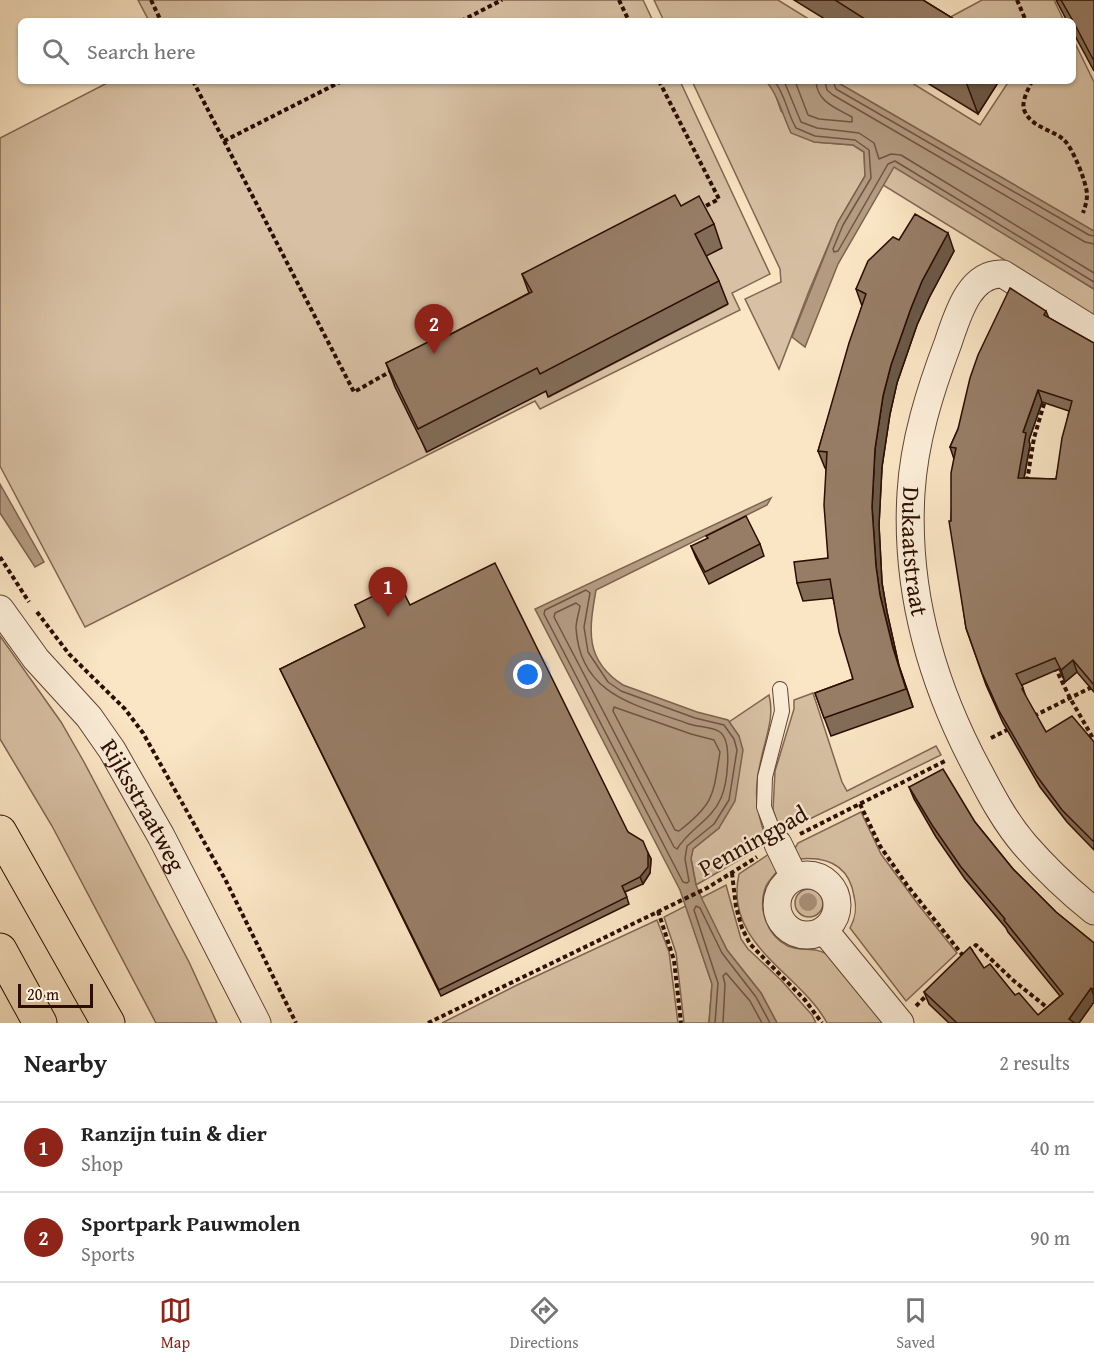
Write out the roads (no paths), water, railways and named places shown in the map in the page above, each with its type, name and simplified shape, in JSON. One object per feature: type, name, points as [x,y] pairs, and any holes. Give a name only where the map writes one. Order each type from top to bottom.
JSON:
[{"type":"highway","points":[[0,832],[108,1023]]},
{"type":"highway","points":[[0,950],[40,1023]]},
{"type":"street","name":"Dukaatstraat","points":[[1094,331],[1003,274],[994,273],[977,282],[953,327],[932,385],[917,444],[911,492],[911,544],[917,602],[929,656],[947,708],[994,802],[1024,844],[1068,890],[1094,911]]},
{"type":"street","name":"Rijksstraatweg","points":[[0,609],[36,658],[88,717],[112,750],[161,836],[257,1023]]},
{"type":"street","points":[[778,844],[794,877]]},
{"type":"street","points":[[812,874],[828,882],[834,890],[837,898],[836,916],[824,930],[814,935],[803,935],[792,931],[778,915],[779,893],[794,877],[812,874]]},
{"type":"street","points":[[824,930],[900,1023]]},
{"type":"lane","points":[[778,844],[764,807],[765,777],[782,711],[780,688]]},
{"type":"water","points":[[768,84],[840,84],[1094,231],[1094,289],[894,167],[838,264],[805,347],[792,337],[838,222],[865,176],[864,152],[853,145],[814,142],[791,133]]},
{"type":"water","points":[[0,484],[44,562],[35,567],[0,513]]},
{"type":"water","points":[[771,498],[767,505],[596,590],[592,618],[591,631],[595,655],[610,675],[623,685],[697,712],[728,720],[739,736],[743,750],[735,801],[719,828],[693,849],[691,859],[696,885],[727,950],[761,993],[777,1023],[709,1023],[712,984],[680,890],[535,609]]},
{"type":"place","name":"Sportpark Pauwmolen","points":[[434,354]]},
{"type":"place","name":"Ranzijn tuin & dier","points":[[388,617]]}]
